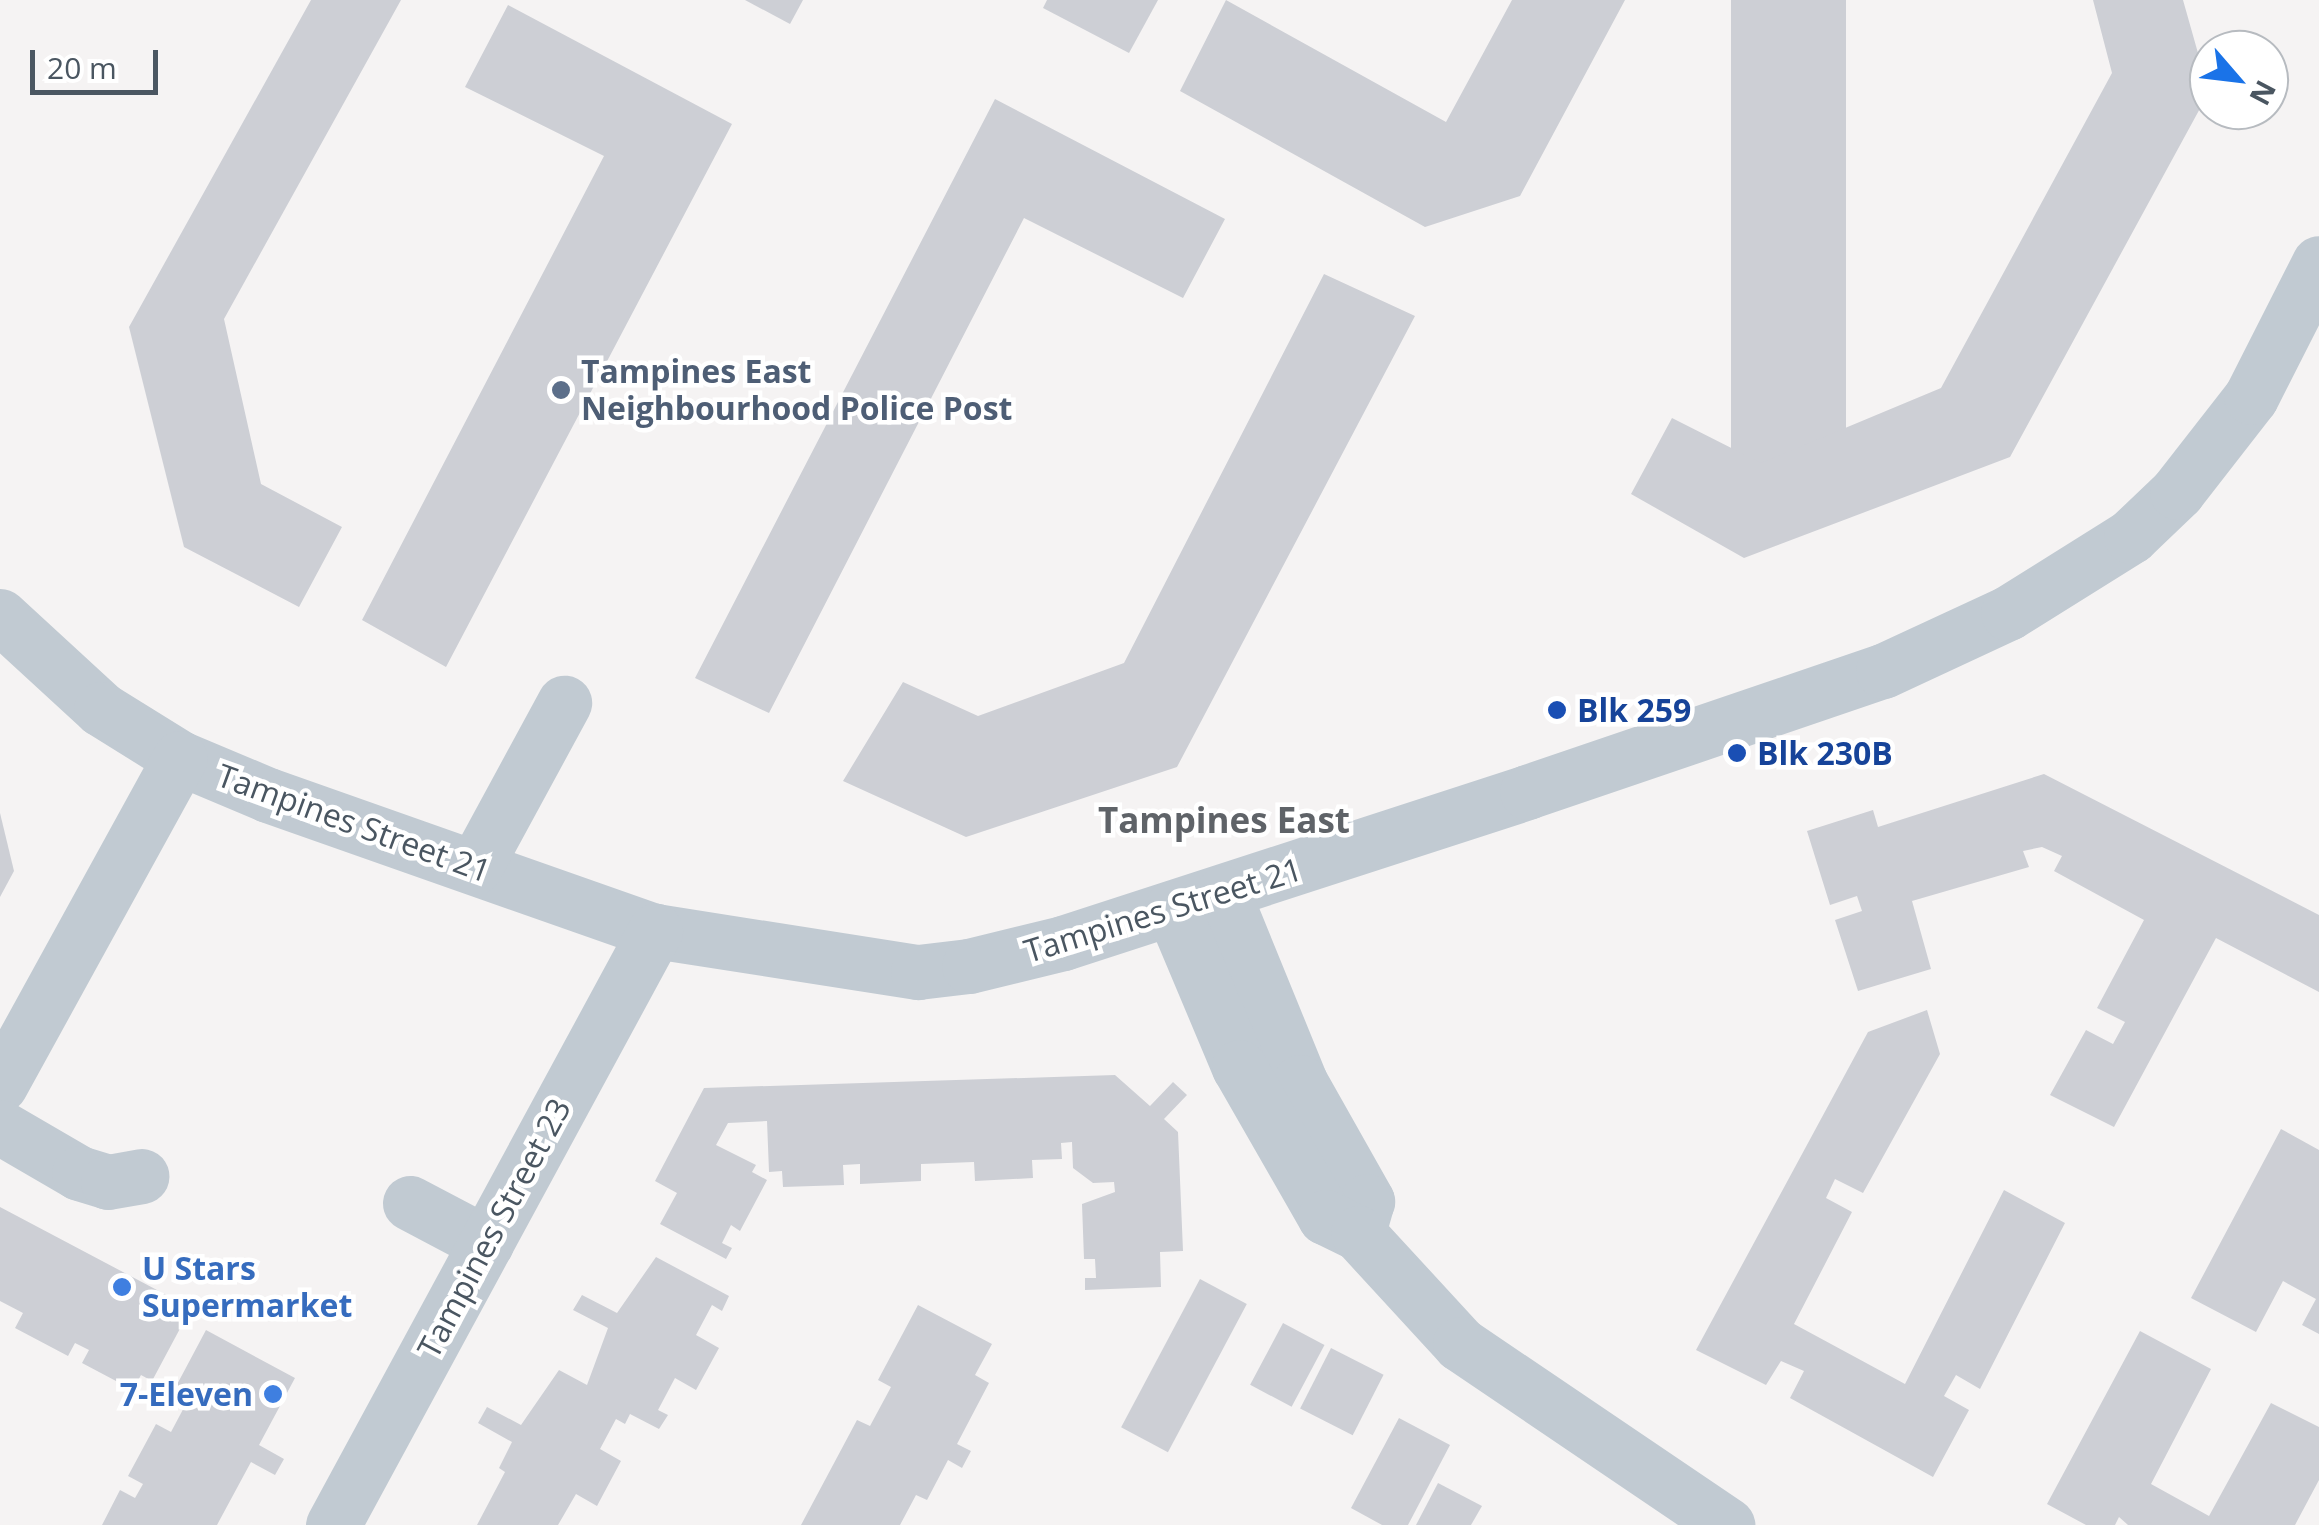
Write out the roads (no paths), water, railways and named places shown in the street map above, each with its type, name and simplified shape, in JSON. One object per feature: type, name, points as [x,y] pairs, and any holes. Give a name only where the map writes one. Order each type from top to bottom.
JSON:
[{"type":"street","name":"Tampines Street 21","points":[[0,616],[101,709],[180,758],[655,932],[918,972],[1020,956],[1198,901],[1883,670],[2008,613],[2100,558],[2177,492],[2251,397],[2319,262]]},
{"type":"street","points":[[475,867],[564,703]]},
{"type":"street","points":[[0,1085],[180,758]]},
{"type":"street","points":[[1198,901],[1367,1201],[1358,1232],[1460,1344],[1727,1525]]},
{"type":"street","name":"Tampines Street 23","points":[[334,1525],[655,932]]},
{"type":"street","points":[[0,1127],[79,1173],[108,1182],[141,1176]]},
{"type":"street","points":[[410,1204],[486,1243]]},
{"type":"place","name":"Tampines East Neighbourhood Police Post","points":[[561,390]]},
{"type":"place","name":"Blk 259","points":[[1557,710]]},
{"type":"place","name":"Blk 230B","points":[[1737,753]]},
{"type":"place","name":"U Stars Supermarket","points":[[122,1287]]},
{"type":"place","name":"7-Eleven","points":[[273,1394]]},
{"type":"district","name":"Tampines East","points":[[1224,820]]}]
